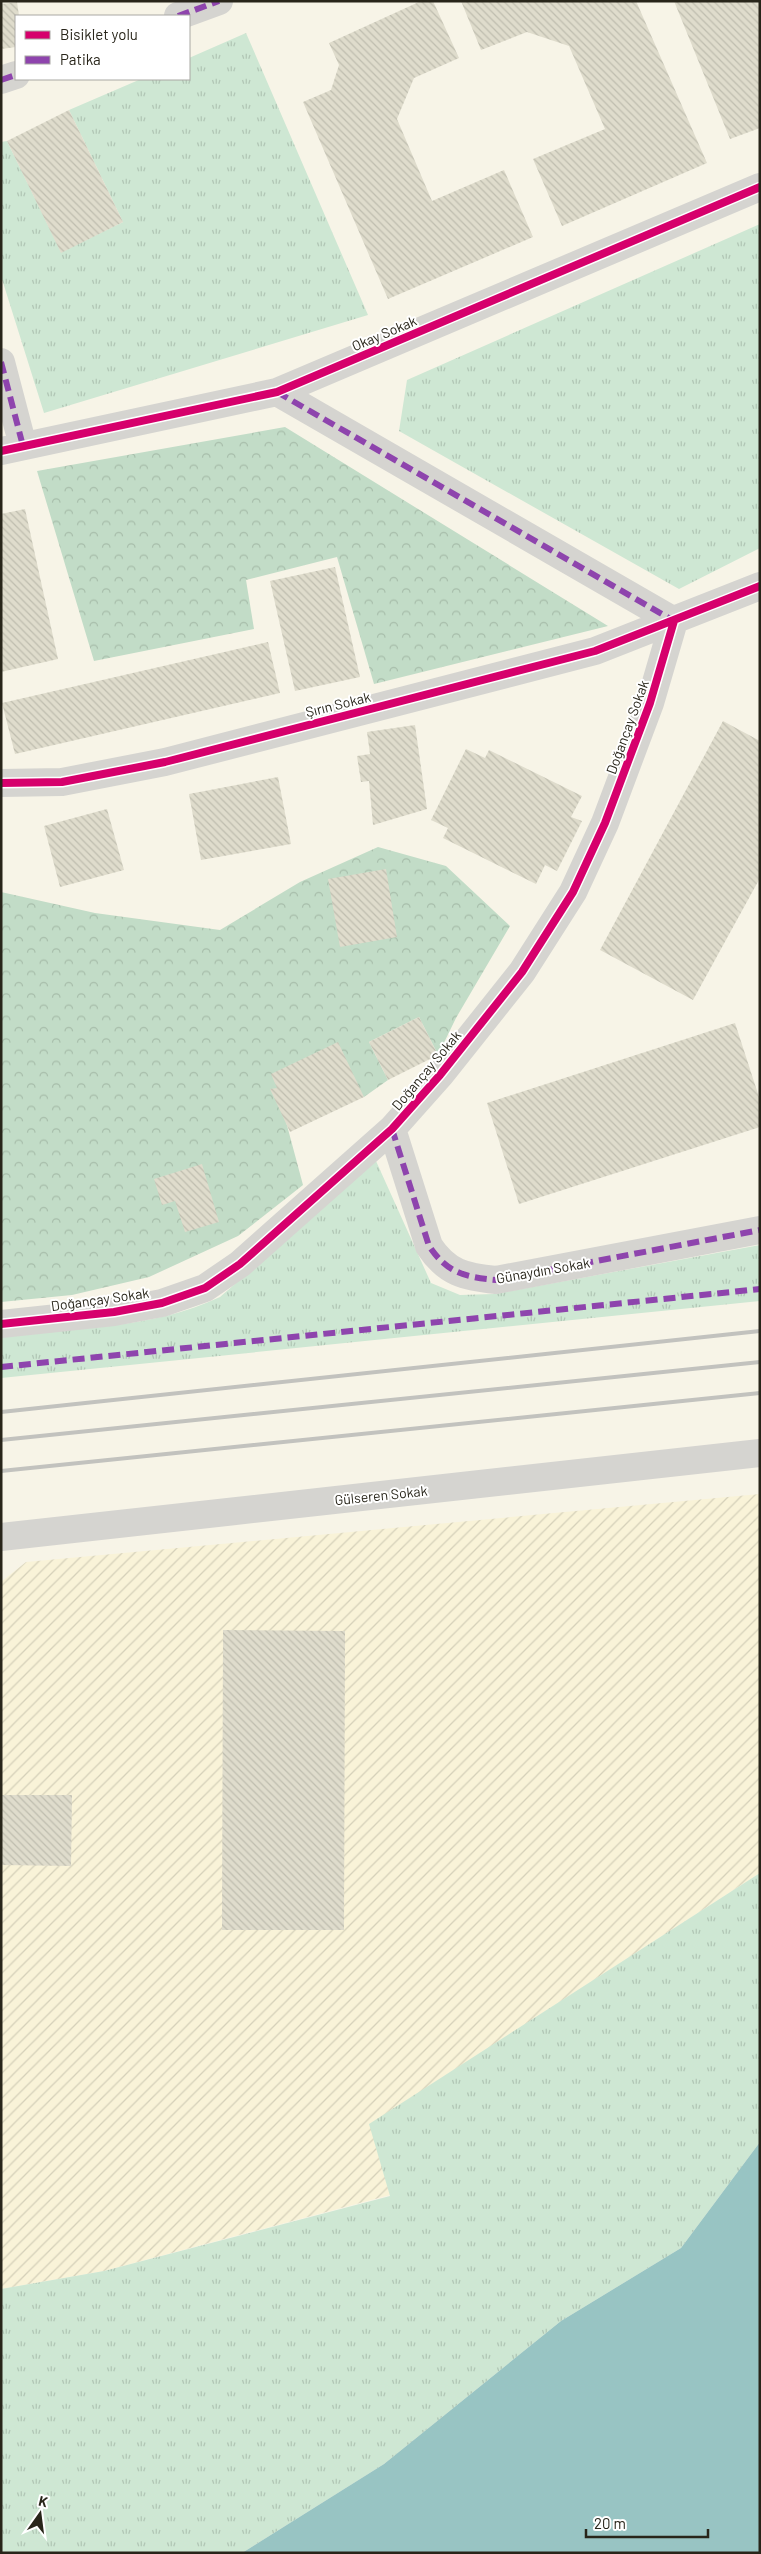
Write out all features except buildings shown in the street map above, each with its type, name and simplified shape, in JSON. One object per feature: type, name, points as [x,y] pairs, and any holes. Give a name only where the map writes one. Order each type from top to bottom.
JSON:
[{"type":"street","points":[[181,15],[219,1]]},
{"type":"street","points":[[1,80],[15,75]]},
{"type":"street","name":"Okay Sokak","points":[[12,449],[277,392],[760,187]]},
{"type":"street","points":[[1,362],[12,449]]},
{"type":"street","points":[[277,392],[674,621]]},
{"type":"street","name":"Şırın Sokak","points":[[1,783],[62,782],[164,762],[595,651],[760,586]]},
{"type":"street","name":"Doğançay Sokak","points":[[1,1324],[114,1312],[162,1303],[205,1288],[240,1264],[392,1129],[440,1075],[522,972],[573,892],[605,823],[650,703],[674,621]]},
{"type":"street","name":"Günaydın Sokak","points":[[392,1129],[429,1246],[439,1261],[455,1272],[469,1276],[496,1280],[760,1230]]},
{"type":"street","name":"Gülseren Sokak","points":[[1,1537],[760,1453]]},
{"type":"shaded area","points":[[760,1494],[760,1873],[370,2124],[390,2195],[104,2271],[1,2289],[1,1582],[26,1562]]},
{"type":"green space","points":[[246,33],[368,315],[44,413],[1,276],[1,142],[7,141],[61,252],[123,222],[69,110],[139,80],[190,80],[190,58]]},
{"type":"green space","points":[[760,224],[760,548],[679,589],[399,431],[407,380]]},
{"type":"green space","points":[[285,427],[608,626],[374,684],[337,557],[246,580],[254,629],[94,661],[37,471]]},
{"type":"green space","points":[[378,847],[446,866],[510,926],[456,1018],[438,1055],[419,1017],[369,1042],[388,1080],[364,1097],[277,1088],[303,1185],[238,1236],[149,1277],[72,1295],[1,1302],[1,892],[95,913],[220,930],[300,882]]},
{"type":"green space","points":[[376,1161],[431,1283],[460,1295],[494,1294],[760,1245],[760,1301],[1,1378],[1,1336],[113,1326],[194,1308],[220,1297]]},
{"type":"green space","points":[[760,1873],[760,2142],[681,2248],[561,2321],[384,2464],[242,2553],[1,2553],[1,2289],[104,2271],[390,2196],[369,2124]]},
{"type":"water","points":[[760,2142],[760,2553],[242,2553],[384,2464],[561,2321],[681,2248]]},
{"type":"railway","points":[[1,1412],[760,1331]]},
{"type":"railway","points":[[1,1440],[760,1362]]},
{"type":"railway","points":[[1,1471],[760,1393]]},
{"type":"marked path","points":[[181,15],[219,1]]},
{"type":"marked path","points":[[1,80],[15,75]]},
{"type":"marked path","points":[[1,362],[23,446]]},
{"type":"marked path","points":[[277,392],[674,621]]},
{"type":"marked path","points":[[392,1129],[429,1246],[450,1268],[466,1275],[496,1280],[760,1230]]},
{"type":"marked path","points":[[1,1367],[760,1289]]},
{"type":"cycle path","points":[[1,451],[277,392],[760,187]]},
{"type":"cycle path","points":[[1,783],[62,782],[165,762],[595,651],[760,586]]},
{"type":"cycle path","points":[[1,1324],[114,1312],[162,1303],[205,1288],[240,1264],[392,1129],[440,1075],[522,972],[573,892],[605,823],[650,703],[674,621]]}]
